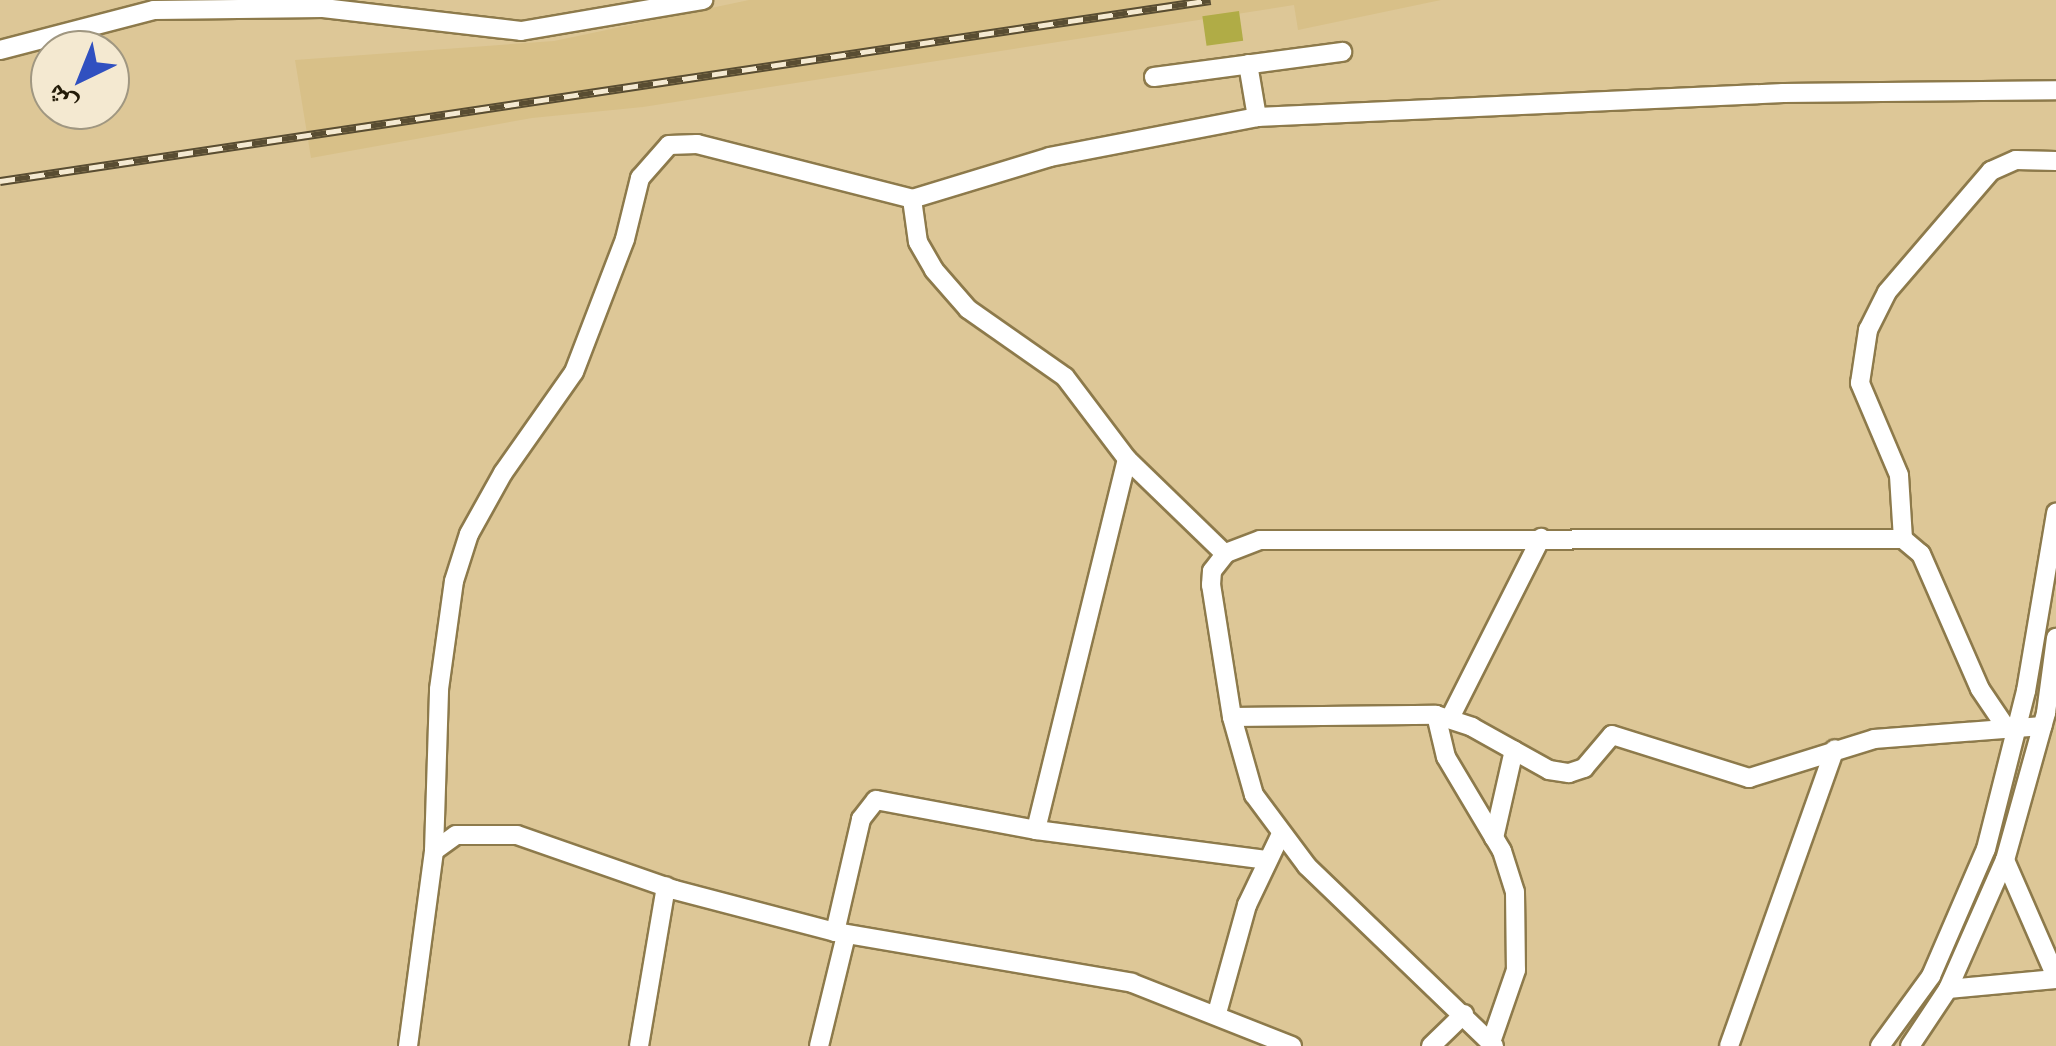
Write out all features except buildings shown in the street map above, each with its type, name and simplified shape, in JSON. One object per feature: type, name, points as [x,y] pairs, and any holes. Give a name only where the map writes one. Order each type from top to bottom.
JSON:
[{"type":"street","points":[[0,50],[154,10],[323,8],[521,31],[703,0]]},
{"type":"street","points":[[1154,77],[1342,52]]},
{"type":"street","points":[[1248,64],[1257,117]]},
{"type":"street","points":[[408,1046],[434,851],[439,689],[454,582],[469,534],[502,474],[574,372],[647,164],[683,142],[912,200],[1050,158],[1257,117],[1782,92],[2056,90]]},
{"type":"street","points":[[1903,539],[1899,475],[1860,383],[1868,330],[1887,292],[1991,171],[2016,160],[2056,161]]},
{"type":"street","points":[[912,200],[918,242],[934,270],[968,309],[1065,377],[1127,460],[1225,554]]},
{"type":"street","points":[[1036,830],[1127,460]]},
{"type":"street","points":[[1880,1046],[1931,976],[1986,849],[2012,726],[2025,696],[2056,512]]},
{"type":"street","points":[[1541,538],[1443,716],[1446,757],[1494,838],[1520,928],[1516,970],[1492,1044],[1280,836],[1246,777],[1232,717],[1211,580],[1225,554],[1260,540],[1541,538],[1903,539],[1921,554],[1980,688],[2012,726]]},
{"type":"street","points":[[1910,1046],[1948,989],[2005,860],[2052,697],[2056,638]]},
{"type":"street","points":[[2025,696],[2052,697]]},
{"type":"street","points":[[1232,717],[1443,716],[1549,770],[1575,772],[1612,735],[1759,778],[1835,749],[1917,732],[2042,726]]},
{"type":"street","points":[[1729,1046],[1835,749]]},
{"type":"street","points":[[1494,838],[1514,750]]},
{"type":"street","points":[[819,1046],[870,803],[887,800],[1036,830],[1266,860]]},
{"type":"street","points":[[434,851],[456,836],[517,835],[666,886],[841,934],[1132,982],[1292,1046]]},
{"type":"street","points":[[1217,1013],[1266,860],[1280,836]]},
{"type":"street","points":[[2005,860],[2056,1000]]},
{"type":"street","points":[[640,1046],[666,886]]},
{"type":"street","points":[[1948,989],[2051,980]]},
{"type":"street","points":[[1431,1046],[1464,1014]]},
{"type":"shaded area","points":[[749,0],[1441,0],[1298,30],[1294,5],[643,107],[532,118],[311,158],[295,60],[554,41]]},
{"type":"railway","points":[[0,181],[1211,0]]}]
